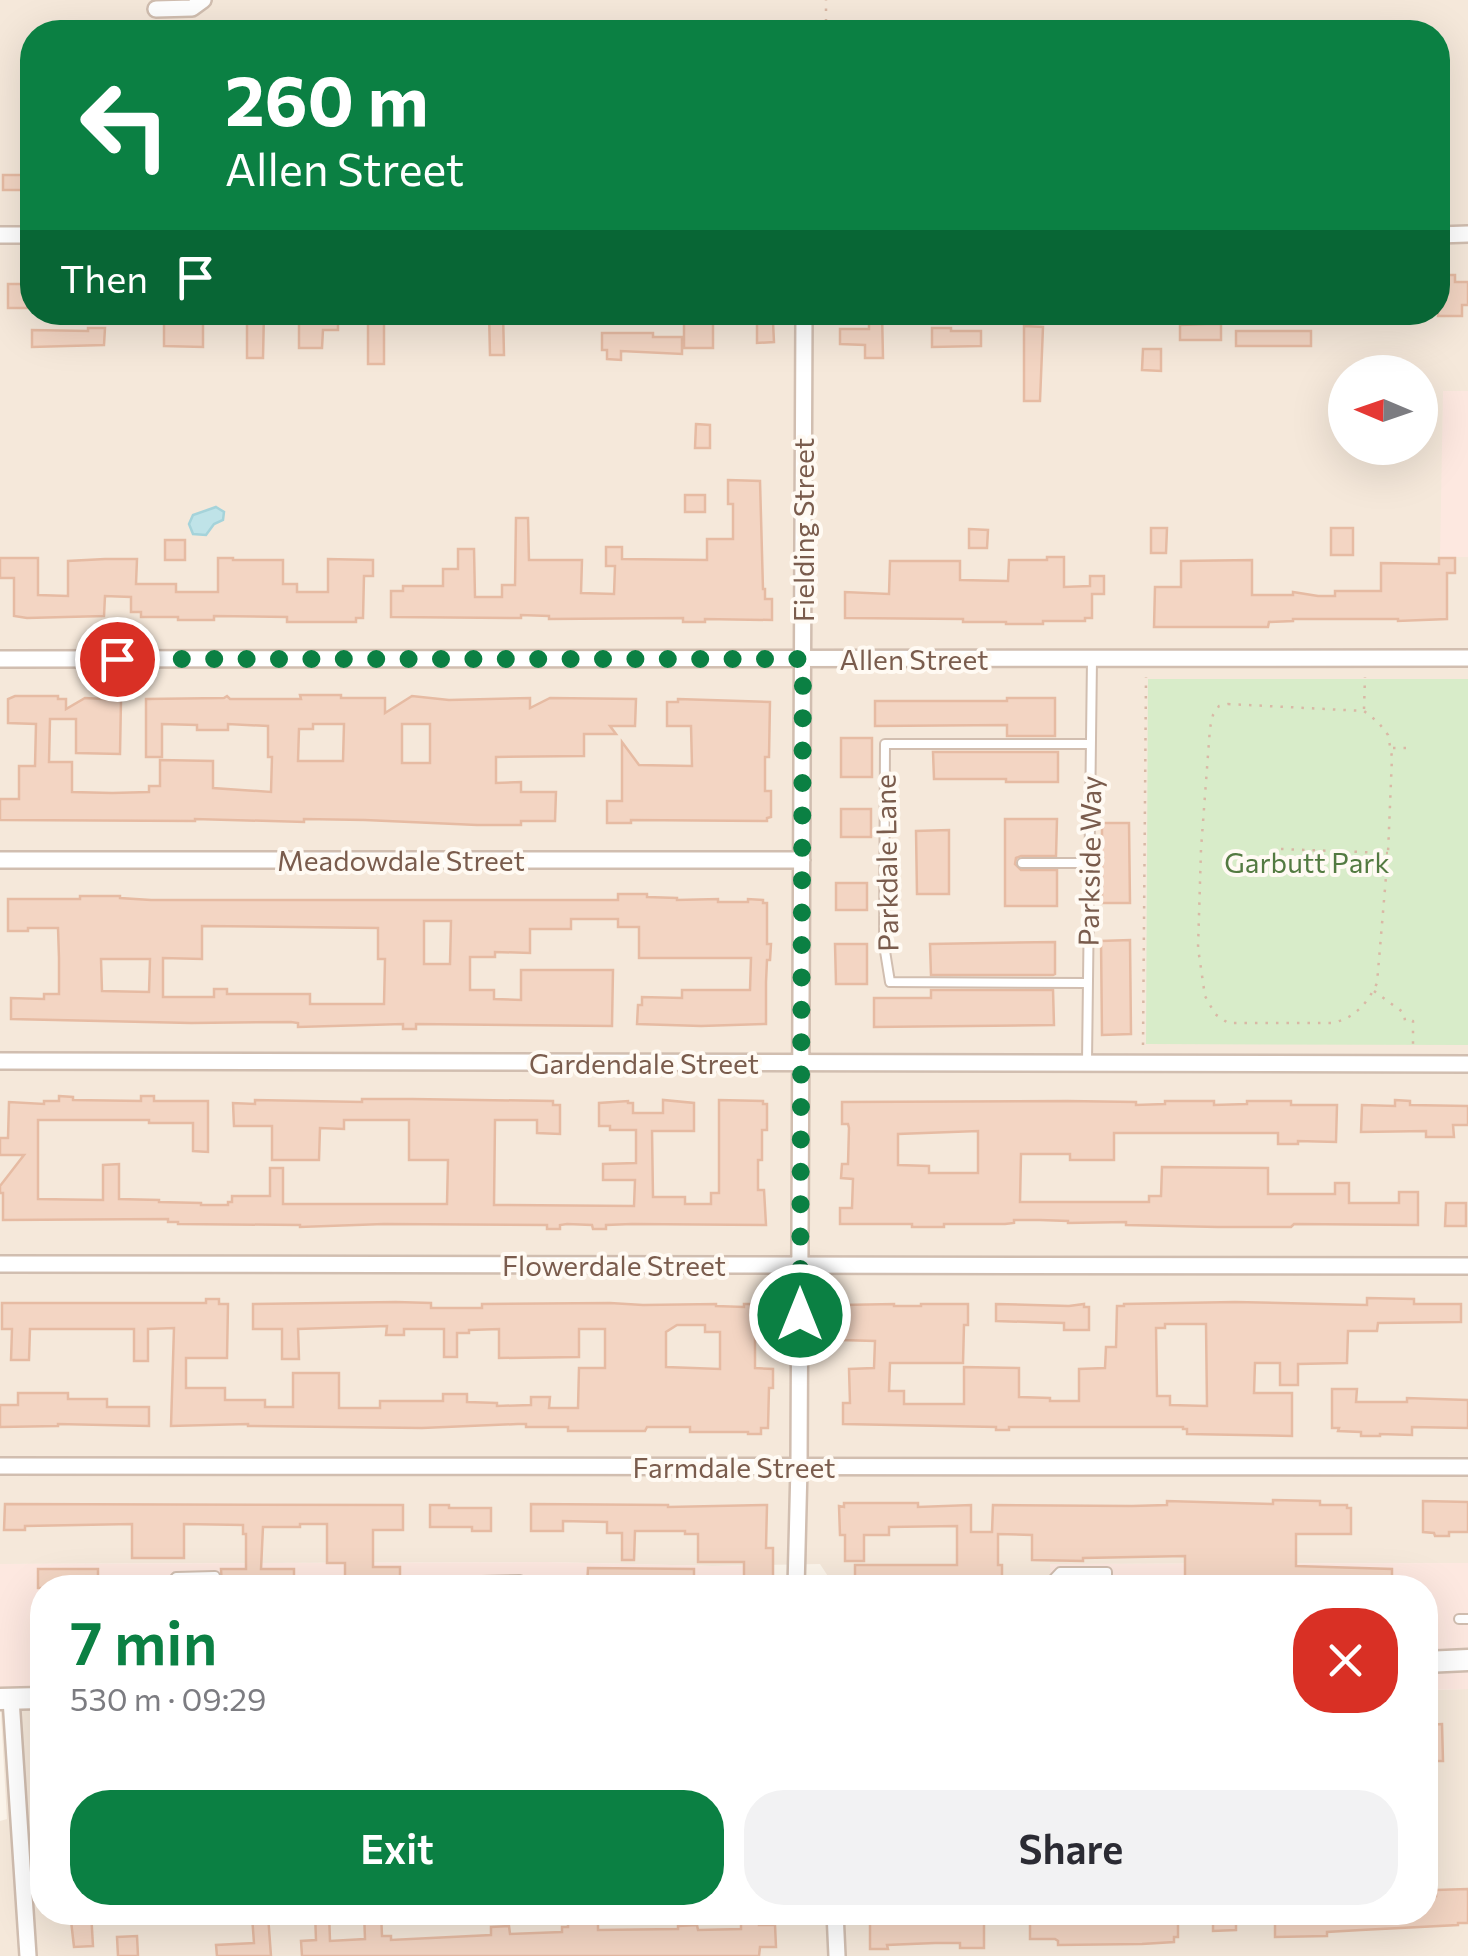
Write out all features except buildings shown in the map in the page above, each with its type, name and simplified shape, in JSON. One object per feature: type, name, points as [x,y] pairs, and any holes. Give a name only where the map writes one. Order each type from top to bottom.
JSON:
[{"type":"street","points":[[156,10],[192,8],[202,1]]},
{"type":"street","name":"Fielding Street","points":[[796,1575],[804,325]]},
{"type":"street","name":"Allen Street","points":[[0,659],[1468,658]]},
{"type":"street","name":"Meadowdale Street","points":[[0,860],[802,860]]},
{"type":"street","name":"Gardendale Street","points":[[0,1061],[1468,1064]]},
{"type":"street","name":"Flowerdale Street","points":[[0,1264],[1468,1266]]},
{"type":"street","name":"Farmdale Street","points":[[0,1466],[1468,1467]]},
{"type":"street","points":[[1438,1661],[1468,1660]]},
{"type":"street","points":[[6,1699],[28,1956]]},
{"type":"street","points":[[836,1925],[837,1956]]},
{"type":"lane","name":"Parkside Way","points":[[1087,1062],[1092,659]]},
{"type":"lane","name":"Parkdale Lane","points":[[1088,983],[890,982],[884,945],[885,744],[1090,744]]},
{"type":"lane","points":[[1022,862],[1089,863]]},
{"type":"lane","points":[[1057,1575],[1107,1575]]},
{"type":"path","points":[[1364,676],[1364,711]]},
{"type":"path","points":[[1143,1046],[1146,677]]},
{"type":"path","points":[[1228,704],[1364,711],[1388,735],[1391,748],[1388,853],[1378,970],[1368,1000],[1346,1020],[1228,1023],[1215,1014],[1205,996],[1198,948],[1201,848],[1213,715],[1219,706],[1228,704]]},
{"type":"path","points":[[1391,748],[1410,748]]},
{"type":"path","points":[[1281,849],[1388,853]]},
{"type":"path","points":[[1373,990],[1404,1013],[1405,1021],[1413,1021],[1413,1045]]},
{"type":"shaded area","points":[[0,0],[1468,0],[1468,391],[1444,391],[1441,557],[1468,557],[1468,1563],[1051,1564],[1051,1575],[827,1575],[820,1564],[547,1562],[0,1564]]},
{"type":"shaded area","points":[[1443,391],[1468,391],[1468,557],[1440,557]]},
{"type":"shaded area","points":[[1468,1563],[1468,1689],[1438,1690],[1438,1575],[1050,1575],[1050,1564]]},
{"type":"shaded area","points":[[0,1564],[774,1565],[774,1575],[30,1575],[30,1697],[0,1697]]},
{"type":"shaded area","points":[[1468,1689],[1468,1956],[0,1956],[0,1821],[7,1819],[0,1697],[30,1697],[30,1925],[1438,1925],[1438,1690]]},
{"type":"green space","name":"Garbutt Park","points":[[1148,679],[1468,679],[1468,1045],[1146,1044]]},
{"type":"water","points":[[216,507],[224,512],[223,520],[206,535],[193,534],[189,524],[193,515]]},
{"type":"route","points":[[117,659],[803,659],[800,1315]]}]
